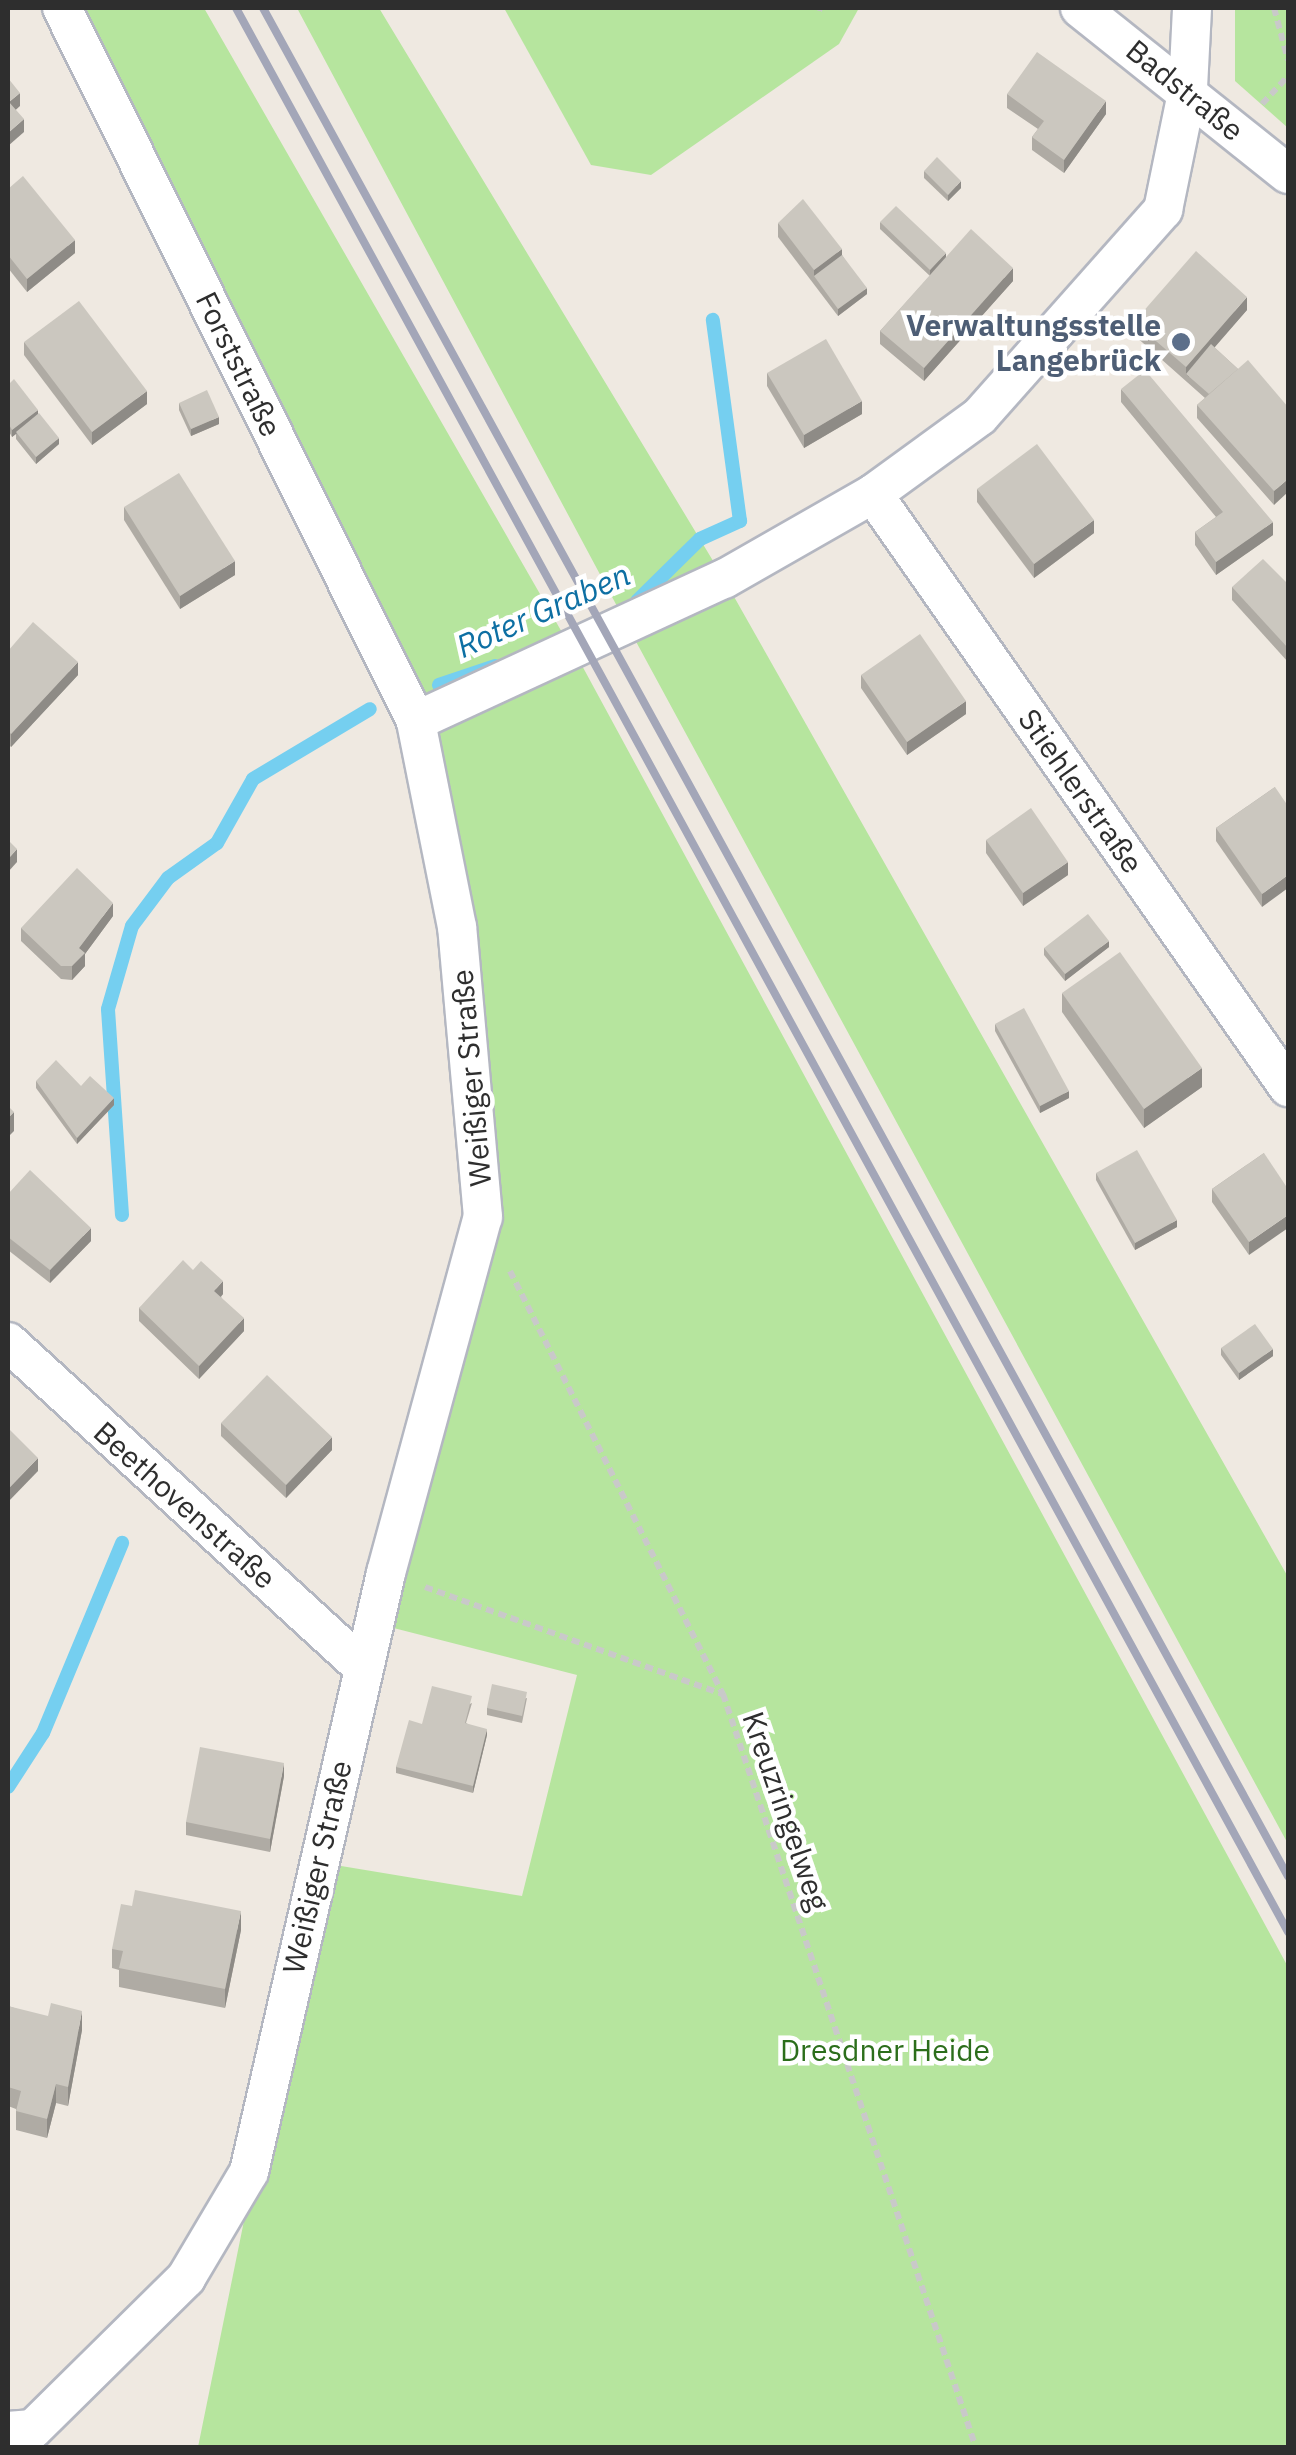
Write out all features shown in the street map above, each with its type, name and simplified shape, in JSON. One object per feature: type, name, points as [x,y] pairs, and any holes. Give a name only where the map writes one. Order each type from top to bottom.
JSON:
[{"type":"street","name":"Forststraße","points":[[62,8],[416,720]]},
{"type":"street","name":"Badstraße","points":[[1080,8],[1188,88],[1288,174]]},
{"type":"street","points":[[416,720],[724,579],[873,494],[980,416],[1163,210],[1188,88],[1192,8]]},
{"type":"street","name":"Stiehlerstraße","points":[[873,494],[1288,1086]]},
{"type":"street","name":"Weißiger Straße","points":[[8,2431],[33,2429],[186,2278],[249,2172],[386,1573],[484,1218],[457,928],[416,720]]},
{"type":"street","name":"Beethovenstraße","points":[[8,1342],[363,1667]]},
{"type":"path","points":[[1274,8],[1288,60]]},
{"type":"path","name":"Kreuzringelweg","points":[[484,1218],[723,1694],[976,2448]]},
{"type":"path","points":[[386,1573],[723,1694]]},
{"type":"green space","name":"Dresdner Heide","points":[[62,8],[204,8],[571,648],[626,623],[297,8],[379,8],[724,579],[1288,1577],[1288,1844],[627,625],[573,649],[1288,1967],[1288,2447],[198,2447],[317,1862],[522,1896],[577,1675],[374,1623],[483,1217],[416,720]]},
{"type":"green space","points":[[504,8],[859,8],[839,44],[651,175],[591,165]]},
{"type":"green space","points":[[1235,8],[1288,8],[1288,128],[1235,81]]},
{"type":"building","points":[[1037,52],[1106,101],[1064,160],[1032,137],[1044,121],[1007,94]]},
{"type":"building","points":[[8,78],[20,93],[9,102],[24,119],[8,133]]},
{"type":"building","points":[[937,157],[961,181],[948,195],[924,171]]},
{"type":"building","points":[[23,176],[75,240],[27,279],[8,255],[8,189]]},
{"type":"building","points":[[803,199],[842,249],[814,270],[778,223]]},
{"type":"building","points":[[896,206],[946,253],[930,270],[880,222]]},
{"type":"building","points":[[971,229],[1013,268],[924,368],[880,331]]},
{"type":"building","points":[[1196,251],[1247,297],[1186,367],[1134,322]]},
{"type":"building","points":[[842,255],[867,288],[838,309],[814,276]]},
{"type":"building","points":[[79,301],[147,391],[92,432],[24,342]]},
{"type":"building","points":[[826,339],[862,401],[804,435],[767,373]]},
{"type":"building","points":[[1211,344],[1238,369],[1209,394],[1186,374]]},
{"type":"building","points":[[1248,360],[1288,407],[1288,479],[1274,491],[1197,405]]},
{"type":"building","points":[[1145,370],[1273,522],[1216,562],[1195,532],[1223,512],[1121,389]]},
{"type":"building","points":[[14,379],[38,410],[12,430],[8,423],[8,385]]},
{"type":"building","points":[[207,390],[219,417],[191,429],[179,403]]},
{"type":"building","points":[[39,413],[59,438],[36,457],[16,432]]},
{"type":"building","points":[[1037,444],[1094,520],[1034,564],[977,489]]},
{"type":"building","points":[[179,473],[235,561],[180,596],[124,507]]},
{"type":"building","points":[[1263,559],[1288,584],[1288,648],[1232,587]]},
{"type":"building","points":[[33,622],[78,662],[11,734],[8,651]]},
{"type":"building","points":[[920,634],[966,701],[907,742],[861,675]]},
{"type":"building","points":[[1275,787],[1288,806],[1288,875],[1262,894],[1216,828]]},
{"type":"building","points":[[1031,808],[1068,862],[1023,893],[986,840]]},
{"type":"building","points":[[8,840],[17,849],[8,859]]},
{"type":"building","points":[[77,868],[113,903],[79,948],[85,953],[72,966],[61,966],[21,928]]},
{"type":"building","points":[[1088,914],[1109,941],[1065,974],[1044,948]]},
{"type":"building","points":[[1120,952],[1202,1068],[1144,1109],[1062,993]]},
{"type":"building","points":[[1024,1008],[1069,1091],[1040,1106],[995,1024]]},
{"type":"building","points":[[56,1060],[81,1086],[90,1076],[114,1098],[77,1138],[36,1081]]},
{"type":"building","points":[[1137,1150],[1177,1220],[1135,1243],[1096,1173]]},
{"type":"building","points":[[1264,1153],[1288,1189],[1288,1215],[1249,1242],[1212,1189]]},
{"type":"building","points":[[30,1170],[91,1228],[50,1270],[8,1237],[8,1194]]},
{"type":"building","points":[[183,1260],[193,1270],[201,1261],[223,1281],[214,1291],[244,1318],[199,1366],[139,1308]]},
{"type":"building","points":[[1255,1324],[1273,1349],[1239,1373],[1221,1348]]},
{"type":"building","points":[[267,1375],[332,1437],[286,1485],[221,1423]]},
{"type":"building","points":[[8,1428],[38,1458],[8,1489]]},
{"type":"building","points":[[492,1684],[527,1692],[522,1716],[487,1708]]},
{"type":"building","points":[[432,1686],[472,1696],[465,1723],[487,1729],[473,1786],[396,1767],[409,1720],[422,1724]]},
{"type":"building","points":[[200,1747],[284,1763],[270,1839],[186,1822]]},
{"type":"building","points":[[135,1890],[241,1911],[225,1989],[119,1968],[123,1951],[112,1949],[121,1904],[132,1906]]},
{"type":"building","points":[[51,2003],[82,2011],[68,2087],[56,2084],[47,2119],[16,2111],[21,2091],[8,2087],[8,2006],[48,2016]]},
{"type":"waterway","name":"Roter Graben","points":[[637,601],[700,539],[740,521],[713,320]]},
{"type":"waterway","name":"Roter Graben","points":[[439,685],[495,666]]},
{"type":"waterway","name":"Roter Graben","points":[[122,1215],[108,1009],[132,926],[168,878],[217,843],[253,779],[370,709]]},
{"type":"waterway","name":"Roter Graben","points":[[8,1787],[43,1733],[122,1543]]},
{"type":"railway","points":[[236,8],[1288,1932]]},
{"type":"railway","points":[[263,8],[1288,1876]]},
{"type":"place","name":"Verwaltungsstelle Langebrück","points":[[1181,342]]}]
